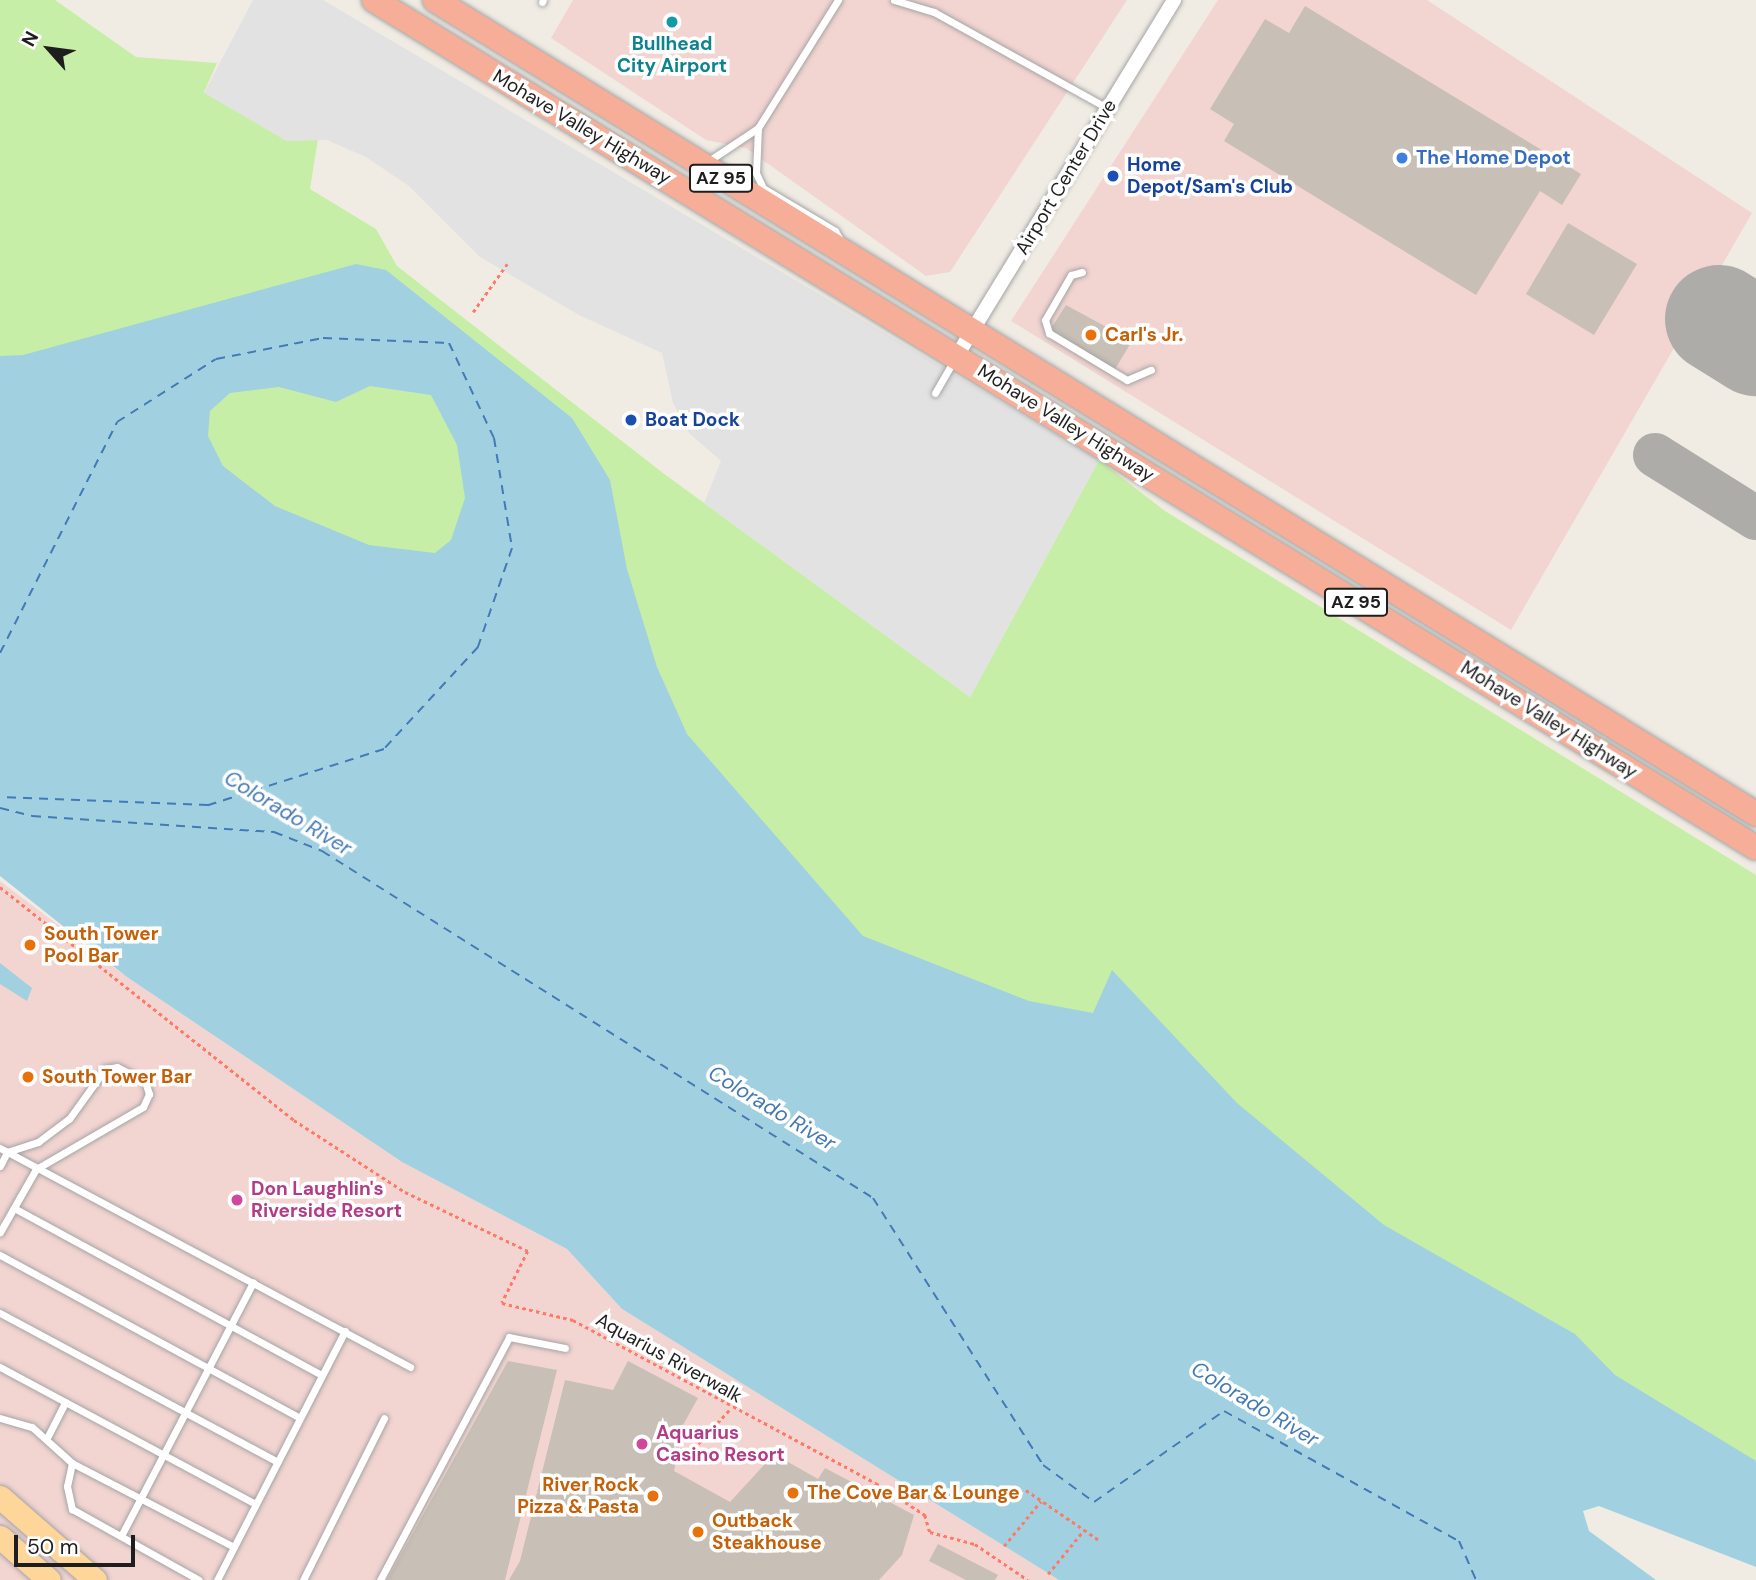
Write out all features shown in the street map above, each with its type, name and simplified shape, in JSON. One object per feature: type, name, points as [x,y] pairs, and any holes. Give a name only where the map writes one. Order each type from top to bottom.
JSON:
[{"type":"highway","name":"Mohave Valley Highway","points":[[374,0],[958,354],[1756,848]]},
{"type":"highway","name":"Mohave Valley Highway","points":[[435,0],[850,259],[1756,814]]},
{"type":"main road","points":[[0,1497],[96,1580]]},
{"type":"main road","points":[[0,1537],[49,1580]]},
{"type":"street","name":"Airport Center Drive","points":[[958,354],[1174,0]]},
{"type":"lane","points":[[701,166],[758,128],[838,0]]},
{"type":"lane","points":[[894,0],[934,12],[1108,108]]},
{"type":"lane","points":[[758,128],[756,173],[763,188],[835,231],[850,259]]},
{"type":"lane","points":[[1082,272],[1071,275],[1045,320],[1049,333],[1127,380],[1151,370]]},
{"type":"lane","points":[[935,393],[958,354]]},
{"type":"lane","points":[[0,1232],[36,1169],[143,1107],[149,1094],[145,1081],[117,1067],[105,1069],[68,1119],[38,1142],[4,1150]]},
{"type":"lane","points":[[0,1166],[4,1150]]},
{"type":"lane","points":[[4,1150],[410,1367]]},
{"type":"lane","points":[[14,1208],[322,1374]]},
{"type":"lane","points":[[0,1255],[300,1418]]},
{"type":"lane","points":[[121,1536],[253,1282]]},
{"type":"lane","points":[[0,1313],[278,1462]]},
{"type":"lane","points":[[218,1580],[345,1331]]},
{"type":"lane","points":[[380,1580],[509,1336],[565,1348]]},
{"type":"lane","points":[[0,1367],[256,1504]]},
{"type":"lane","points":[[48,1436],[65,1402]]},
{"type":"lane","points":[[0,1418],[48,1436],[72,1464],[234,1547]]},
{"type":"lane","points":[[303,1580],[384,1418]]},
{"type":"lane","points":[[72,1464],[67,1486],[72,1509],[199,1580]]},
{"type":"path","points":[[473,313],[507,264]]},
{"type":"path","name":"Aquarius Riverwalk","points":[[0,887],[294,1120],[405,1192],[528,1251],[502,1303],[573,1320],[731,1408],[876,1483],[925,1515],[930,1532],[975,1544],[1028,1580]]},
{"type":"path","points":[[684,1459],[731,1408]]},
{"type":"path","points":[[1026,1490],[1099,1541]]},
{"type":"path","points":[[1004,1546],[1041,1501]]},
{"type":"path","points":[[1048,1574],[1084,1530]]},
{"type":"shaded area","points":[[253,0],[323,0],[1099,460],[970,697],[704,503],[721,461],[689,433],[673,403],[662,353],[579,315],[480,257],[409,186],[366,157],[327,140],[287,141],[204,93]]},
{"type":"shaded area","points":[[573,0],[1127,0],[950,272],[926,276],[746,148],[706,140],[551,38]]},
{"type":"shaded area","points":[[1218,0],[1427,0],[1752,213],[1511,630],[1011,321]]},
{"type":"shaded area","name":"Don Laughlin's Riverside Resort","points":[[0,881],[127,977],[402,1162],[567,1249],[622,1309],[1059,1580],[0,1580]]},
{"type":"green space","points":[[0,0],[55,0],[136,57],[217,63],[204,92],[287,141],[318,139],[310,189],[376,229],[397,266],[663,473],[970,697],[1099,460],[1165,511],[1756,875],[1756,1484],[0,415]]},
{"type":"water","name":"Colorado River","points":[[356,264],[386,270],[572,418],[610,480],[627,569],[657,667],[687,734],[863,936],[1029,1001],[1093,1013],[1112,970],[1237,1103],[1384,1225],[1575,1334],[1615,1375],[1756,1461],[1756,1567],[1599,1506],[1583,1511],[1589,1531],[1656,1580],[1059,1580],[622,1309],[567,1249],[402,1162],[127,977],[0,876],[0,356],[23,355]],"holes":[[[370,386],[431,395],[457,445],[465,498],[451,540],[435,553],[369,545],[275,506],[223,466],[208,436],[210,411],[230,393],[279,387],[336,402]]]},
{"type":"water","points":[[0,963],[32,988],[27,1001],[0,984]]},
{"type":"building","name":"The Home Depot","points":[[1305,6],[1581,174],[1562,205],[1540,191],[1476,295],[1224,141],[1234,124],[1210,109],[1265,19],[1289,33]]},
{"type":"building","points":[[1568,223],[1637,264],[1594,335],[1526,294]]},
{"type":"building","name":"Carl's Jr.","points":[[1066,305],[1132,341],[1114,371],[1050,330]]},
{"type":"building","points":[[508,1361],[557,1370],[505,1580],[387,1580]]},
{"type":"building","name":"Aquarius Casino Resort","points":[[628,1361],[698,1398],[683,1425],[674,1471],[730,1502],[774,1454],[818,1479],[825,1468],[914,1515],[902,1555],[879,1580],[509,1580],[520,1561],[565,1380],[613,1390]]},
{"type":"building","points":[[938,1544],[998,1575],[995,1580],[966,1580],[929,1561]]},
{"type":"ferry route","points":[[0,653],[117,422],[216,359],[323,338],[449,343],[494,438],[512,548],[478,647],[384,749],[208,805],[0,797]]},
{"type":"ferry route","points":[[0,808],[32,816],[274,832],[322,851],[873,1198],[1043,1465],[1094,1502],[1224,1411],[1459,1541],[1476,1580]]},
{"type":"taxiway","points":[[1655,455],[1756,518]]},
{"type":"runway","points":[[1719,319],[1756,342]]},
{"type":"place","name":"Bullhead City Airport","points":[[672,22]]},
{"type":"place","name":"The Home Depot","points":[[1402,158]]},
{"type":"place","name":"Home Depot/Sam's Club","points":[[1113,176]]},
{"type":"place","name":"Carl's Jr.","points":[[1091,335]]},
{"type":"place","name":"Boat Dock","points":[[631,420]]},
{"type":"place","name":"South Tower Pool Bar","points":[[30,945]]},
{"type":"place","name":"South Tower Bar","points":[[28,1077]]},
{"type":"place","name":"Don Laughlin's Riverside Resort","points":[[237,1200]]},
{"type":"place","name":"Aquarius Casino Resort","points":[[642,1444]]},
{"type":"place","name":"The Cove Bar & Lounge","points":[[793,1493]]},
{"type":"place","name":"River Rock Pizza & Pasta","points":[[653,1496]]},
{"type":"place","name":"Outback Steakhouse","points":[[698,1532]]}]
